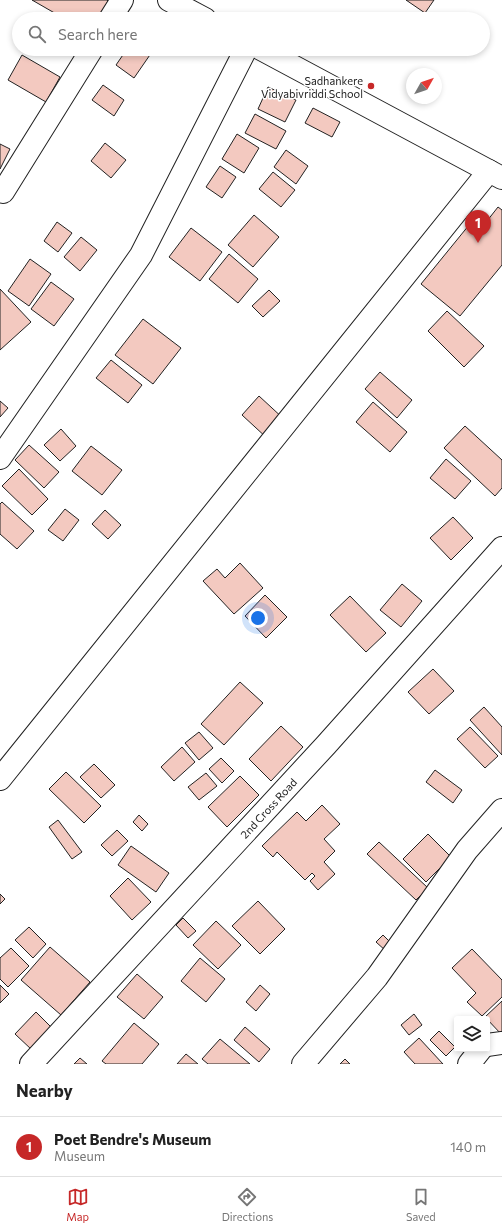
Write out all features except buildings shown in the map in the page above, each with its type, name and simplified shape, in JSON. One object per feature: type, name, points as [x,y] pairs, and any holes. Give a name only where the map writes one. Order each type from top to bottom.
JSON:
[{"type":"street","points":[[114,12],[122,0]]},
{"type":"street","points":[[169,0],[192,12]]},
{"type":"street","points":[[0,191],[3,192],[88,56]]},
{"type":"street","points":[[0,458],[141,255],[242,56]]},
{"type":"street","points":[[0,779],[496,174],[274,56]]},
{"type":"street","name":"2nd Cross Road","points":[[31,1064],[326,745],[502,548]]},
{"type":"street","points":[[303,1064],[376,977],[467,850],[502,810]]},
{"type":"street","points":[[490,1045],[502,1043]]},
{"type":"street","points":[[469,1064],[479,1052]]},
{"type":"place","name":"Sadhankere Vidyabivriddi School","points":[[371,86]]},
{"type":"place","name":"Poet Bendre's Museum","points":[[478,243]]}]
